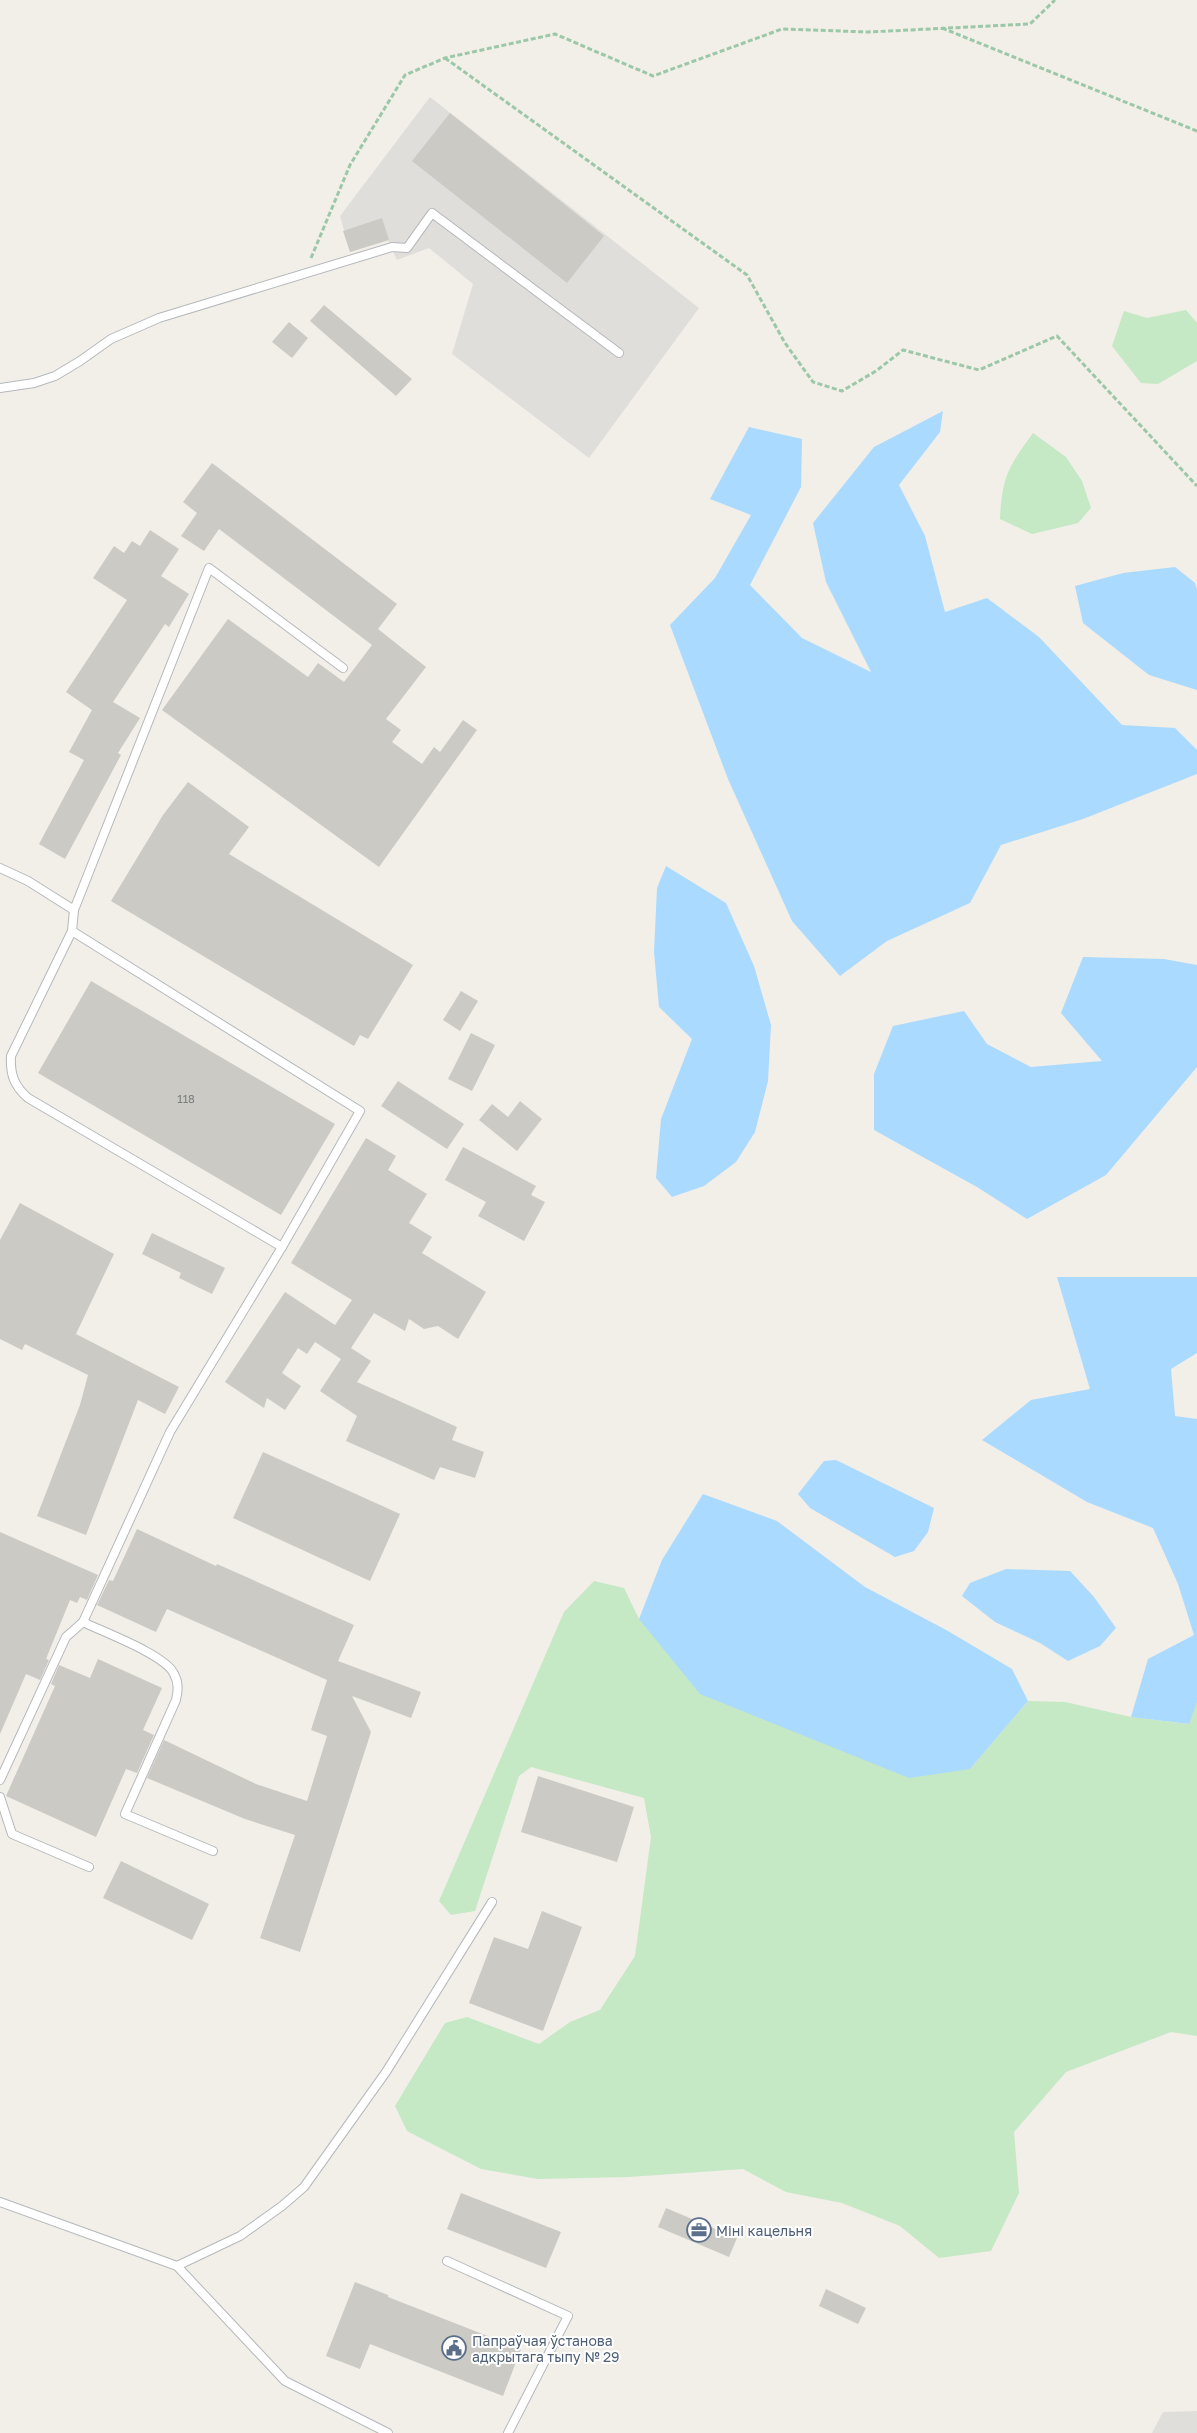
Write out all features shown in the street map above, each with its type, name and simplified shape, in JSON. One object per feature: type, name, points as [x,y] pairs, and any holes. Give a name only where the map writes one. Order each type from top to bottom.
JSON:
[{"type":"lane","points":[[0,388],[34,383],[55,376],[111,339],[159,318],[392,247],[407,248],[432,213],[619,354]]},
{"type":"lane","points":[[282,1247],[28,1098],[17,1087],[11,1075],[11,1056],[72,931],[74,910],[209,568],[343,668]]},
{"type":"lane","points":[[0,868],[28,880],[74,910]]},
{"type":"lane","points":[[0,1780],[66,1637],[83,1622],[170,1432],[282,1247],[360,1111],[72,931]]},
{"type":"lane","points":[[83,1622],[160,1658],[174,1673],[178,1687],[176,1700],[125,1814],[213,1851]]},
{"type":"lane","points":[[0,1797],[12,1834],[88,1867]]},
{"type":"lane","points":[[177,2266],[240,2236],[282,2206],[304,2187],[386,2072],[492,1902]]},
{"type":"lane","points":[[0,2202],[177,2266],[284,2381],[388,2433]]},
{"type":"lane","points":[[447,2261],[568,2316],[508,2433]]},
{"type":"path","points":[[305,274],[350,165],[404,75],[445,58],[555,34],[653,76],[782,28],[868,32],[1030,24],[1056,0]]},
{"type":"path","points":[[939,27],[1197,132]]},
{"type":"path","points":[[445,58],[747,275],[785,343],[813,382],[842,391],[876,371],[903,350],[979,370],[1057,336],[1197,486]]},
{"type":"shaded area","points":[[430,97],[699,308],[589,458],[452,354],[473,284],[429,248],[397,260],[388,240],[350,252],[340,216]]},
{"type":"shaded area","points":[[1197,2411],[1197,2433],[1152,2433],[1163,2412]]},
{"type":"green space","points":[[1186,310],[1197,323],[1197,361],[1158,384],[1141,383],[1112,346],[1124,311],[1147,318]]},
{"type":"green space","points":[[1033,433],[1066,457],[1082,481],[1091,508],[1078,523],[1032,534],[1000,519],[1002,493],[1008,473]]},
{"type":"green space","points":[[594,1581],[624,1588],[639,1619],[970,1769],[1028,1701],[1065,1702],[1131,1717],[1188,1724],[1197,1702],[1197,2036],[1171,2032],[1066,2072],[1014,2132],[1019,2193],[991,2251],[939,2258],[900,2226],[842,2203],[786,2192],[743,2169],[629,2177],[538,2179],[481,2169],[407,2131],[395,2106],[445,2023],[467,2017],[539,2044],[570,2022],[600,2010],[635,1956],[651,1837],[644,1798],[531,1767],[519,1776],[475,1911],[451,1915],[439,1901],[564,1612]]},
{"type":"water","points":[[943,411],[940,432],[899,485],[925,536],[945,612],[987,598],[1039,637],[1122,725],[1175,728],[1197,750],[1197,774],[1083,819],[1001,845],[970,903],[887,941],[840,976],[792,921],[728,779],[670,625],[715,578],[751,515],[710,499],[749,427],[802,439],[801,487],[750,585],[802,638],[871,672],[826,582],[813,523],[874,447]]},
{"type":"water","points":[[1175,567],[1195,583],[1197,590],[1197,690],[1149,675],[1083,623],[1075,586],[1123,573]]},
{"type":"water","points":[[666,866],[726,903],[754,966],[771,1025],[768,1081],[755,1132],[736,1162],[704,1186],[672,1197],[656,1178],[661,1119],[692,1039],[659,1007],[654,952],[657,888]]},
{"type":"water","points":[[1083,957],[1164,959],[1197,965],[1197,1067],[1106,1175],[1027,1219],[977,1187],[874,1130],[874,1074],[893,1026],[964,1011],[987,1044],[1031,1067],[1102,1061],[1061,1013]]},
{"type":"water","points":[[1057,1277],[1197,1277],[1197,1353],[1171,1369],[1175,1416],[1197,1419],[1197,1702],[1189,1724],[1131,1717],[1148,1659],[1194,1635],[1178,1584],[1153,1528],[1087,1502],[982,1440],[1031,1400],[1090,1389]]},
{"type":"water","points":[[836,1460],[934,1508],[928,1532],[914,1551],[895,1557],[810,1508],[798,1494],[824,1461]]},
{"type":"water","points":[[703,1494],[777,1521],[865,1587],[948,1631],[1012,1669],[1028,1701],[970,1769],[909,1778],[700,1694],[639,1619],[662,1560]]},
{"type":"water","points":[[1006,1569],[1070,1571],[1094,1597],[1116,1628],[1100,1646],[1068,1661],[1040,1643],[995,1622],[962,1596],[970,1583]]},
{"type":"building","points":[[450,113],[604,236],[567,283],[412,161]]},
{"type":"building","points":[[382,218],[389,240],[350,252],[343,231]]},
{"type":"building","points":[[324,305],[412,379],[396,396],[310,321]]},
{"type":"building","points":[[289,322],[308,338],[292,358],[272,342]]},
{"type":"building","points":[[212,463],[397,604],[378,629],[426,667],[386,719],[401,730],[392,742],[422,764],[434,747],[440,752],[463,720],[477,730],[379,867],[162,710],[228,619],[308,677],[318,663],[344,682],[372,645],[219,529],[204,551],[181,536],[197,513],[183,502]]},
{"type":"building","points":[[150,530],[179,549],[161,576],[189,594],[169,627],[165,624],[113,702],[140,718],[118,753],[121,755],[65,859],[39,844],[84,760],[69,752],[92,710],[66,692],[127,600],[93,578],[114,546],[124,553],[132,541],[140,546]]},
{"type":"building","points":[[188,782],[249,827],[229,854],[413,965],[368,1039],[360,1035],[354,1046],[111,901],[163,815]]},
{"type":"building","points":[[91,981],[335,1124],[281,1215],[38,1073]]},
{"type":"building","points":[[461,991],[478,1001],[460,1031],[443,1020]]},
{"type":"building","points":[[471,1033],[495,1045],[472,1091],[448,1079]]},
{"type":"building","points":[[398,1081],[464,1124],[447,1149],[381,1106]]},
{"type":"building","points":[[520,1101],[542,1119],[517,1151],[479,1120],[492,1104],[508,1117]]},
{"type":"building","points":[[366,1138],[396,1156],[388,1170],[427,1194],[409,1223],[432,1237],[422,1253],[486,1292],[458,1339],[438,1326],[424,1329],[409,1319],[405,1331],[374,1313],[351,1348],[371,1361],[357,1382],[457,1427],[452,1440],[484,1452],[475,1478],[440,1467],[434,1480],[346,1441],[357,1416],[320,1391],[341,1359],[315,1342],[307,1354],[298,1348],[282,1373],[301,1386],[285,1410],[267,1398],[264,1408],[225,1382],[285,1292],[335,1325],[352,1300],[291,1263]]},
{"type":"building","points":[[463,1147],[536,1186],[531,1195],[545,1202],[524,1241],[478,1216],[486,1202],[445,1180]]},
{"type":"building","points":[[20,1203],[114,1254],[76,1334],[179,1387],[165,1414],[138,1400],[86,1535],[37,1516],[80,1405],[88,1375],[25,1344],[22,1350],[0,1339],[0,1240]]},
{"type":"building","points":[[152,1233],[225,1268],[212,1294],[179,1278],[181,1273],[142,1254]]},
{"type":"building","points":[[263,1452],[400,1514],[370,1581],[233,1518]]},
{"type":"building","points":[[137,1529],[216,1566],[217,1564],[354,1625],[338,1661],[421,1692],[411,1718],[352,1696],[371,1732],[300,1952],[260,1938],[295,1835],[245,1819],[147,1778],[164,1740],[256,1784],[307,1801],[327,1736],[311,1730],[327,1680],[167,1609],[156,1632],[97,1605],[109,1580],[113,1581]]},
{"type":"building","points":[[0,1532],[98,1575],[87,1600],[80,1597],[77,1603],[70,1600],[46,1659],[49,1660],[40,1680],[26,1674],[0,1734]]},
{"type":"building","points":[[98,1659],[162,1688],[143,1730],[154,1735],[137,1773],[126,1769],[96,1837],[6,1796],[55,1686],[51,1684],[59,1665],[90,1678]]},
{"type":"building","points":[[538,1776],[634,1807],[617,1862],[521,1832]]},
{"type":"building","points":[[121,1861],[209,1904],[192,1940],[103,1898]]},
{"type":"building","points":[[542,1911],[582,1927],[543,2031],[469,2003],[494,1937],[528,1949]]},
{"type":"building","points":[[461,2193],[561,2232],[546,2268],[447,2229]]},
{"type":"building","points":[[666,2208],[737,2238],[729,2257],[658,2227]]},
{"type":"building","points":[[355,2282],[388,2295],[388,2297],[521,2349],[503,2396],[370,2344],[360,2369],[326,2356]]},
{"type":"building","points":[[826,2289],[866,2308],[858,2324],[819,2306]]},
{"type":"place","name":"Міні кацельня","points":[[699,2230]]},
{"type":"place","name":"Папраўчая ўстанова адкрытага тыпу № 29","points":[[454,2348]]}]
